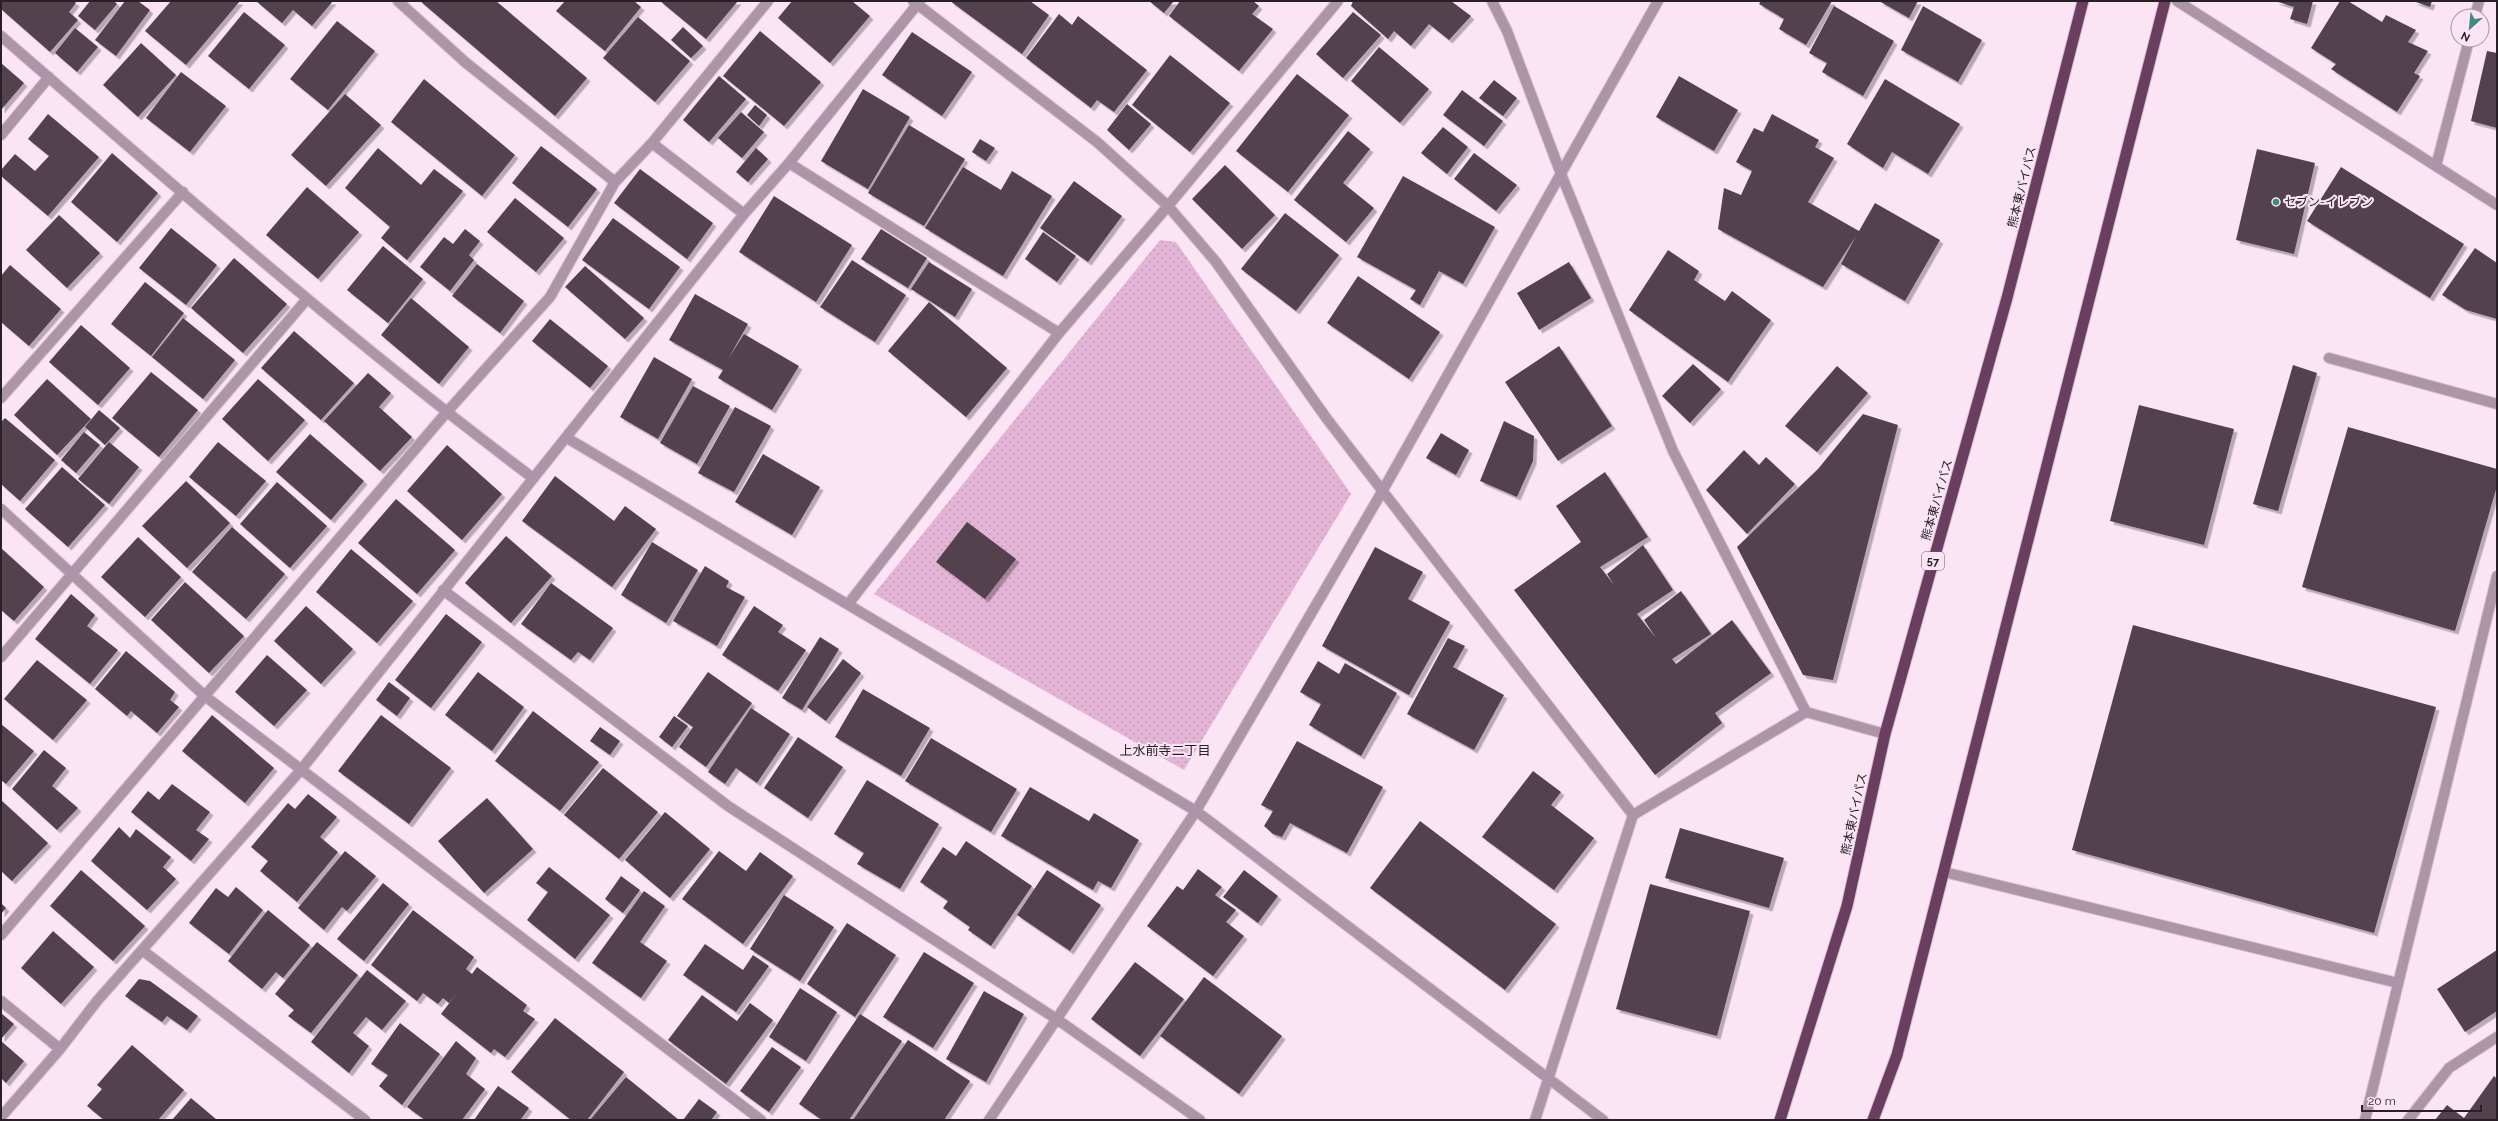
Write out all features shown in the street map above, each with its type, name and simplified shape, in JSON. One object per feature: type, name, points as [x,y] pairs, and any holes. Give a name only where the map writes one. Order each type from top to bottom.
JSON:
[{"type":"highway","name":"熊本東バイパス","points":[[1780,1120],[1847,906],[1885,734],[2007,298],[2083,1]]},
{"type":"highway","points":[[1873,1120],[1897,1055],[2165,1]]},
{"type":"street","points":[[398,1],[465,62],[615,182]]},
{"type":"street","points":[[1,935],[206,697],[446,413],[550,297],[615,182],[652,143],[768,1]]},
{"type":"street","points":[[849,604],[1059,334],[1168,206],[1338,1]]},
{"type":"street","points":[[1492,1],[1507,31],[1561,174],[1673,451],[1806,712]]},
{"type":"street","points":[[989,1120],[1058,1020],[1196,811],[1383,490],[1658,1]]},
{"type":"street","points":[[2177,1],[2497,205]]},
{"type":"street","points":[[1,1117],[60,1049],[97,1001],[300,771],[443,590],[567,438],[744,214],[789,163],[917,2],[1097,142],[1168,206],[1216,262],[1327,419],[1634,815]]},
{"type":"street","points":[[1,36],[307,299],[446,413],[533,478]]},
{"type":"street","points":[[2436,166],[2466,48]]},
{"type":"street","points":[[1,135],[48,77]]},
{"type":"street","points":[[652,143],[744,214]]},
{"type":"street","points":[[789,163],[1059,334]]},
{"type":"street","points":[[1,398],[183,192]]},
{"type":"street","points":[[1,657],[74,574],[307,299]]},
{"type":"street","points":[[2329,358],[2497,404]]},
{"type":"street","points":[[567,438],[1196,811],[1549,1081],[1603,1120]]},
{"type":"street","points":[[1,509],[74,574],[206,697],[300,771],[761,1120]]},
{"type":"street","points":[[2365,1120],[2497,576]]},
{"type":"street","points":[[443,590],[728,806],[1058,1020],[1200,1120]]},
{"type":"street","points":[[1535,1120],[1549,1081],[1634,815],[1806,712],[1885,734]]},
{"type":"street","points":[[1944,872],[2398,983]]},
{"type":"street","points":[[142,950],[365,1120]]},
{"type":"street","points":[[1,1001],[60,1049]]},
{"type":"street","points":[[2408,1120],[2449,1068],[2497,1038]]},
{"type":"shaded area","points":[[1160,240],[1176,242],[1351,494],[1184,770],[874,594]]},
{"type":"building","points":[[1,1],[74,1],[76,3],[69,12],[78,20],[50,52],[1,9]]},
{"type":"building","points":[[90,1],[114,1],[117,4],[95,30],[78,16]]},
{"type":"building","points":[[125,1],[138,1],[150,10],[116,56],[95,40]]},
{"type":"building","points":[[171,1],[240,1],[186,65],[145,31]]},
{"type":"building","points":[[256,1],[333,1],[312,26],[293,10],[282,23]]},
{"type":"building","points":[[420,1],[496,1],[587,78],[555,116]]},
{"type":"building","points":[[565,1],[634,1],[641,7],[605,51],[556,11]]},
{"type":"building","points":[[660,1],[738,1],[706,39]]},
{"type":"building","points":[[792,1],[852,1],[870,16],[830,63],[778,18]]},
{"type":"building","points":[[950,1],[1030,1],[1049,15],[1022,54]]},
{"type":"building","points":[[1149,1],[1174,1],[1164,13]]},
{"type":"building","points":[[1180,1],[1253,1],[1259,6],[1252,14],[1273,29],[1239,71],[1169,16]]},
{"type":"building","points":[[1353,1],[1451,1],[1471,16],[1449,40],[1429,24],[1411,46],[1394,31],[1388,39],[1351,6]]},
{"type":"building","points":[[1761,1],[1832,1],[1806,45],[1779,29],[1784,19],[1759,4]]},
{"type":"building","points":[[1879,1],[1918,1],[1909,18]]},
{"type":"building","points":[[2275,1],[2313,1],[2307,24],[2290,19],[2294,7]]},
{"type":"building","points":[[2340,1],[2348,1],[2382,22],[2386,15],[2416,30],[2408,42],[2428,51],[2414,73],[2420,76],[2397,112],[2331,69],[2336,64],[2311,48]]},
{"type":"building","points":[[2413,1],[2432,1],[2430,7]]},
{"type":"building","points":[[1834,6],[1894,41],[1863,96],[1822,72],[1827,63],[1809,53]]},
{"type":"building","points":[[1923,6],[1982,40],[1958,82],[1901,50]]},
{"type":"building","points":[[244,12],[285,45],[249,89],[208,56]]},
{"type":"building","points":[[1353,12],[1381,35],[1343,78],[1316,54]]},
{"type":"building","points":[[1059,14],[1072,25],[1078,16],[1147,70],[1114,112],[1097,100],[1091,108],[1026,58]]},
{"type":"building","points":[[638,17],[690,61],[655,102],[603,58]]},
{"type":"building","points":[[337,21],[375,51],[328,110],[290,79]]},
{"type":"building","points":[[683,27],[703,46],[691,58],[671,40]]},
{"type":"building","points":[[75,28],[98,47],[77,72],[55,53]]},
{"type":"building","points":[[760,31],[821,82],[784,126],[723,76]]},
{"type":"building","points":[[912,32],[972,72],[942,116],[882,75]]},
{"type":"building","points":[[141,43],[176,75],[138,117],[103,85]]},
{"type":"building","points":[[1379,47],[1429,89],[1400,123],[1351,81]]},
{"type":"building","points":[[2487,51],[2497,53],[2497,128],[2471,121]]},
{"type":"building","points":[[1170,55],[1230,103],[1190,152],[1132,105]]},
{"type":"building","points":[[1,63],[24,83],[1,110]]},
{"type":"building","points":[[181,72],[226,106],[190,152],[146,118]]},
{"type":"building","points":[[1297,74],[1349,115],[1288,192],[1236,151]]},
{"type":"building","points":[[719,76],[746,99],[709,142],[683,120]]},
{"type":"building","points":[[1679,76],[1738,110],[1714,151],[1656,117]]},
{"type":"building","points":[[424,79],[515,155],[482,196],[391,122]]},
{"type":"building","points":[[1885,79],[1960,124],[1928,174],[1892,152],[1883,168],[1847,144]]},
{"type":"building","points":[[1494,80],[1517,98],[1503,116],[1479,98]]},
{"type":"building","points":[[863,89],[910,117],[868,189],[821,161]]},
{"type":"building","points":[[1462,90],[1503,121],[1484,146],[1443,115]]},
{"type":"building","points":[[345,94],[381,125],[326,186],[291,155]]},
{"type":"building","points":[[1127,104],[1151,124],[1129,150],[1107,130]]},
{"type":"building","points":[[755,105],[767,115],[759,126],[747,115]]},
{"type":"building","points":[[741,112],[764,132],[742,158],[718,138]]},
{"type":"building","points":[[48,114],[99,157],[48,216],[1,176],[1,170],[15,154],[35,171],[49,156],[28,139]]},
{"type":"building","points":[[1772,114],[1819,140],[1815,147],[1834,158],[1808,202],[1859,231],[1875,203],[1940,240],[1905,301],[1841,264],[1856,236],[1823,287],[1718,229],[1724,188],[1741,195],[1752,171],[1736,162],[1754,128],[1763,132]]},
{"type":"building","points":[[909,125],[965,159],[924,226],[868,193]]},
{"type":"building","points":[[1443,127],[1468,147],[1447,174],[1421,153]]},
{"type":"building","points":[[1348,131],[1370,149],[1343,183],[1374,208],[1346,242],[1294,200]]},
{"type":"building","points":[[980,139],[995,148],[986,161],[972,152]]},
{"type":"building","points":[[541,146],[597,189],[568,227],[512,183]]},
{"type":"building","points":[[378,148],[421,185],[434,169],[463,191],[407,260],[381,238],[390,227],[345,188]]},
{"type":"building","points":[[756,148],[768,159],[748,182],[736,172]]},
{"type":"building","name":"セブン-イレブン","points":[[2257,149],[2315,163],[2294,254],[2236,240]]},
{"type":"building","points":[[112,153],[158,193],[117,242],[71,202]]},
{"type":"building","points":[[1474,153],[1517,185],[1496,211],[1454,179]]},
{"type":"building","points":[[1225,165],[1275,215],[1242,249],[1192,199]]},
{"type":"building","points":[[963,167],[1001,190],[1012,171],[1052,196],[1003,276],[925,228]]},
{"type":"building","points":[[2341,167],[2464,244],[2430,298],[2307,221]]},
{"type":"building","points":[[640,169],[713,223],[687,259],[614,203]]},
{"type":"building","points":[[1403,176],[1495,227],[1463,284],[1439,271],[1420,305],[1410,299],[1416,290],[1357,257]]},
{"type":"building","points":[[1074,181],[1122,216],[1088,262],[1040,228]]},
{"type":"building","points":[[307,187],[359,232],[318,279],[266,235]]},
{"type":"building","points":[[774,196],[852,245],[816,302],[739,252]]},
{"type":"building","points":[[515,198],[564,238],[536,272],[487,232]]},
{"type":"building","points":[[1285,213],[1339,255],[1296,311],[1241,269]]},
{"type":"building","points":[[59,215],[100,253],[67,288],[26,250]]},
{"type":"building","points":[[613,218],[680,267],[649,309],[582,260]]},
{"type":"building","points":[[171,228],[217,265],[186,305],[139,268]]},
{"type":"building","points":[[465,229],[480,241],[469,255],[474,260],[450,291],[420,267],[444,237],[453,244]]},
{"type":"building","points":[[881,229],[927,258],[908,288],[861,259]]},
{"type":"building","points":[[1043,232],[1076,256],[1057,282],[1025,259]]},
{"type":"building","points":[[383,246],[423,279],[388,323],[347,290]]},
{"type":"building","points":[[2475,248],[2497,263],[2497,319],[2466,310],[2442,295]]},
{"type":"building","points":[[1668,250],[1699,271],[1694,280],[1725,301],[1732,291],[1771,320],[1728,382],[1629,310]]},
{"type":"building","points":[[234,258],[287,304],[243,353],[191,308]]},
{"type":"building","points":[[852,260],[906,295],[875,342],[820,307]]},
{"type":"building","points":[[929,262],[972,289],[955,317],[911,289]]},
{"type":"building","points":[[1569,262],[1591,298],[1539,330],[1517,293]]},
{"type":"building","points":[[477,264],[524,301],[500,333],[452,296]]},
{"type":"building","points":[[10,265],[61,309],[29,346],[1,322],[1,276]]},
{"type":"building","points":[[585,266],[644,318],[625,339],[565,287]]},
{"type":"building","points":[[1358,276],[1440,332],[1409,379],[1327,323]]},
{"type":"building","points":[[145,282],[184,313],[151,356],[111,324]]},
{"type":"building","points":[[695,294],[748,324],[728,359],[744,334],[799,366],[772,410],[718,378],[723,370],[669,340]]},
{"type":"building","points":[[411,298],[469,347],[439,384],[381,335]]},
{"type":"building","points":[[929,302],[1007,368],[966,417],[888,351]]},
{"type":"building","points":[[183,318],[235,360],[203,399],[152,357]]},
{"type":"building","points":[[550,319],[608,366],[590,388],[532,341]]},
{"type":"building","points":[[81,325],[130,368],[98,405],[49,362]]},
{"type":"building","points":[[294,331],[354,383],[321,420],[261,368]]},
{"type":"building","points":[[1559,346],[1612,426],[1558,461],[1505,382]]},
{"type":"building","points":[[654,357],[692,379],[658,439],[620,417]]},
{"type":"building","points":[[1693,364],[1721,389],[1690,423],[1662,396]]},
{"type":"building","points":[[2293,365],[2317,373],[2278,511],[2253,504]]},
{"type":"building","points":[[1837,366],[1868,393],[1817,452],[1785,426]]},
{"type":"building","points":[[151,372],[198,410],[159,457],[112,418]]},
{"type":"building","points":[[368,373],[391,393],[379,407],[412,437],[380,471],[324,421]]},
{"type":"building","points":[[47,379],[91,419],[57,455],[14,415]]},
{"type":"building","points":[[258,379],[305,420],[268,461],[222,419]]},
{"type":"building","points":[[693,386],[730,406],[697,464],[660,443]]},
{"type":"building","points":[[2139,405],[2234,429],[2204,545],[2110,521]]},
{"type":"building","points":[[735,407],[771,426],[734,492],[698,473]]},
{"type":"building","points":[[99,410],[120,428],[105,445],[85,427]]},
{"type":"building","points":[[1863,414],[1898,425],[1833,680],[1803,675],[1737,547],[1818,469]]},
{"type":"building","points":[[5,418],[55,460],[20,501],[1,484],[1,422]]},
{"type":"building","points":[[1504,421],[1534,436],[1533,461],[1517,497],[1480,481]]},
{"type":"building","points":[[2348,427],[2497,469],[2497,486],[2455,631],[2302,587]]},
{"type":"building","points":[[84,432],[100,445],[76,473],[61,460]]},
{"type":"building","points":[[1441,433],[1469,450],[1456,475],[1426,458]]},
{"type":"building","points":[[310,434],[364,481],[331,520],[276,472]]},
{"type":"building","points":[[109,442],[139,467],[109,504],[78,479]]},
{"type":"building","points":[[218,442],[266,481],[236,516],[189,477]]},
{"type":"building","points":[[447,445],[502,494],[462,540],[407,491]]},
{"type":"building","points":[[1744,450],[1759,465],[1766,457],[1795,484],[1747,534],[1706,490]]},
{"type":"building","points":[[763,454],[820,487],[792,535],[735,502]]},
{"type":"building","points":[[62,467],[105,505],[68,547],[25,509]]},
{"type":"building","points":[[1605,472],[1648,537],[1600,567],[1614,585],[1607,574],[1643,545],[1673,590],[1637,614],[1656,638],[1644,620],[1681,591],[1711,634],[1672,659],[1676,664],[1732,620],[1771,673],[1715,713],[1722,723],[1655,775],[1514,590],[1581,542],[1556,506]]},
{"type":"building","points":[[555,476],[614,521],[625,506],[656,529],[612,587],[522,521]]},
{"type":"building","points":[[186,481],[230,523],[187,568],[142,526]]},
{"type":"building","points":[[277,482],[327,526],[290,568],[240,524]]},
{"type":"building","points":[[396,499],[455,550],[417,594],[358,543]]},
{"type":"building","points":[[967,522],[1016,559],[985,599],[936,562]]},
{"type":"building","points":[[232,527],[285,574],[246,619],[192,572]]},
{"type":"building","points":[[506,536],[552,576],[511,623],[465,583]]},
{"type":"building","points":[[138,537],[181,577],[145,617],[101,577]]},
{"type":"building","points":[[652,542],[698,570],[666,623],[621,595]]},
{"type":"building","points":[[1375,547],[1423,572],[1408,599],[1450,622],[1409,695],[1322,646]]},
{"type":"building","points":[[1,548],[44,587],[14,621],[1,610]]},
{"type":"building","points":[[351,549],[413,601],[377,643],[316,592]]},
{"type":"building","points":[[705,566],[729,581],[726,587],[745,597],[717,646],[673,621]]},
{"type":"building","points":[[185,582],[244,636],[209,673],[151,620]]},
{"type":"building","points":[[551,583],[613,628],[590,660],[578,652],[571,660],[521,624]]},
{"type":"building","points":[[71,594],[95,615],[87,626],[118,650],[90,684],[35,639]]},
{"type":"building","points":[[306,606],[353,649],[321,684],[274,641]]},
{"type":"building","points":[[754,606],[783,625],[778,632],[806,650],[778,691],[722,655]]},
{"type":"building","points":[[446,614],[482,642],[431,708],[395,680]]},
{"type":"building","points":[[2133,625],[2436,707],[2374,933],[2072,850]]},
{"type":"building","points":[[820,637],[839,649],[802,710],[782,698]]},
{"type":"building","points":[[1448,638],[1465,646],[1453,667],[1504,695],[1474,750],[1407,714]]},
{"type":"building","points":[[126,651],[175,692],[170,700],[179,707],[157,733],[131,711],[127,716],[95,689]]},
{"type":"building","points":[[267,655],[307,690],[274,726],[235,692]]},
{"type":"building","points":[[843,659],[861,673],[826,721],[807,707]]},
{"type":"building","points":[[37,660],[87,700],[53,740],[4,699]]},
{"type":"building","points":[[1318,661],[1339,674],[1345,663],[1397,693],[1361,756],[1309,725],[1321,704],[1300,692]]},
{"type":"building","points":[[478,672],[524,707],[492,751],[445,715]]},
{"type":"building","points":[[708,672],[752,703],[706,767],[679,747],[693,727],[677,716]]},
{"type":"building","points":[[389,682],[410,698],[397,716],[376,700]]},
{"type":"building","points":[[863,689],[930,728],[901,776],[835,737]]},
{"type":"building","points":[[751,708],[790,734],[757,783],[736,768],[725,784],[708,772]]},
{"type":"building","points":[[533,711],[599,762],[560,811],[495,761]]},
{"type":"building","points":[[212,715],[274,768],[245,803],[182,751]]},
{"type":"building","points":[[381,715],[451,768],[409,824],[338,771]]},
{"type":"building","points":[[674,716],[688,726],[672,747],[659,737]]},
{"type":"building","points":[[1,724],[34,751],[6,784],[1,780]]},
{"type":"building","points":[[600,727],[620,741],[610,755],[590,741]]},
{"type":"building","points":[[798,737],[843,767],[808,818],[764,788]]},
{"type":"building","points":[[931,738],[1017,789],[991,832],[905,781]]},
{"type":"building","points":[[1297,741],[1383,787],[1347,853],[1290,823],[1282,837],[1273,834],[1264,826],[1273,811],[1261,805]]},
{"type":"building","points":[[44,750],[66,768],[52,786],[78,808],[57,830],[12,789]]},
{"type":"building","points":[[603,768],[658,812],[619,859],[564,815]]},
{"type":"building","points":[[1533,771],[1561,792],[1551,805],[1594,838],[1554,890],[1482,837]]},
{"type":"building","points":[[867,780],[939,824],[900,889],[857,864],[864,853],[834,834]]},
{"type":"building","points":[[172,784],[210,812],[196,830],[209,839],[191,861],[131,812],[148,791],[159,800]]},
{"type":"building","points":[[1030,787],[1089,821],[1094,813],[1139,840],[1111,888],[1098,881],[1093,890],[1001,836]]},
{"type":"building","points":[[308,794],[337,817],[320,837],[338,852],[297,902],[260,871],[268,861],[251,847],[288,803],[295,809]]},
{"type":"building","points":[[487,798],[533,849],[484,893],[438,841]]},
{"type":"building","points":[[2,801],[48,843],[12,881],[1,871]]},
{"type":"building","points":[[665,812],[710,849],[670,898],[625,860]]},
{"type":"building","points":[[1420,821],[1556,924],[1505,990],[1370,888]]},
{"type":"building","points":[[119,827],[130,838],[136,829],[171,857],[163,867],[176,879],[147,910],[91,861]]},
{"type":"building","points":[[1680,828],[1784,858],[1769,908],[1665,878]]},
{"type":"building","points":[[966,841],[1032,886],[991,946],[968,930],[970,927],[943,908],[948,901],[920,882],[943,847],[956,856]]},
{"type":"building","points":[[345,851],[376,876],[347,911],[342,907],[324,930],[298,908]]},
{"type":"building","points":[[719,851],[746,871],[760,852],[793,876],[743,944],[682,899]]},
{"type":"building","points":[[549,867],[610,915],[575,959],[527,920],[548,892],[536,883]]},
{"type":"building","points":[[1198,869],[1222,887],[1215,895],[1236,910],[1226,922],[1244,936],[1213,976],[1147,926],[1177,886],[1183,890]]},
{"type":"building","points":[[81,870],[145,926],[113,961],[50,906]]},
{"type":"building","points":[[1047,870],[1101,905],[1070,951],[1017,915]]},
{"type":"building","points":[[1244,870],[1278,896],[1258,923],[1223,897]]},
{"type":"building","points":[[621,876],[640,890],[623,913],[605,899]]},
{"type":"building","points":[[383,883],[409,904],[364,961],[337,939]]},
{"type":"building","points":[[1650,884],[1750,911],[1717,1036],[1616,1009]]},
{"type":"building","points":[[236,887],[263,910],[229,954],[189,923],[216,888],[228,897]]},
{"type":"building","points":[[644,891],[665,906],[640,942],[667,961],[641,998],[592,963]]},
{"type":"building","points":[[784,895],[834,927],[800,981],[750,949]]},
{"type":"building","points":[[1,903],[6,908],[1,914]]},
{"type":"building","points":[[268,910],[310,945],[283,978],[276,972],[262,989],[228,961]]},
{"type":"building","points":[[413,910],[474,957],[466,969],[472,974],[477,967],[527,1005],[523,1011],[535,1019],[505,1057],[494,1049],[491,1053],[441,1014],[460,989],[449,1003],[443,998],[438,1004],[423,993],[417,1001],[371,965]]},
{"type":"building","points":[[847,923],[896,955],[855,1017],[807,984]]},
{"type":"building","points":[[53,931],[94,967],[61,1004],[21,968]]},
{"type":"building","points":[[317,942],[358,975],[311,1033],[288,1016],[294,1010],[275,994]]},
{"type":"building","points":[[705,944],[743,970],[753,955],[769,966],[736,1012],[683,975]]},
{"type":"building","points":[[2497,950],[2497,1011],[2465,1032],[2437,989]]},
{"type":"building","points":[[924,952],[974,983],[933,1048],[883,1017]]},
{"type":"building","points":[[1135,962],[1184,999],[1140,1056],[1091,1019]]},
{"type":"building","points":[[367,970],[406,1001],[382,1030],[366,1017],[353,1033],[369,1046],[349,1073],[311,1042]]},
{"type":"building","points":[[1204,977],[1282,1036],[1239,1094],[1160,1036]]},
{"type":"building","points":[[139,979],[150,981],[198,1016],[187,1030],[167,1016],[162,1022],[125,996]]},
{"type":"building","points":[[800,988],[837,1012],[806,1061],[769,1037]]},
{"type":"building","points":[[984,991],[1024,1014],[986,1082],[946,1059]]},
{"type":"building","points":[[702,995],[737,1021],[750,1003],[773,1020],[726,1084],[668,1040]]},
{"type":"building","points":[[1,1013],[14,1024],[1,1039]]},
{"type":"building","points":[[860,1014],[902,1041],[849,1120],[822,1120],[799,1104]]},
{"type":"building","points":[[555,1018],[624,1072],[587,1120],[571,1120],[511,1072]]},
{"type":"building","points":[[400,1023],[440,1054],[402,1105],[379,1086],[388,1075],[371,1064]]},
{"type":"building","points":[[908,1040],[970,1081],[944,1120],[853,1120]]},
{"type":"building","points":[[1,1041],[24,1061],[6,1083],[1,1078]]},
{"type":"building","points":[[456,1041],[476,1058],[466,1074],[485,1089],[462,1120],[425,1120],[407,1107]]},
{"type":"building","points":[[132,1045],[184,1090],[158,1120],[104,1120],[87,1106],[102,1089],[97,1085]]},
{"type":"building","points":[[772,1047],[801,1067],[769,1112],[740,1091]]},
{"type":"building","points":[[2494,1076],[2497,1079],[2497,1120],[2435,1120],[2447,1105],[2464,1118]]},
{"type":"building","points":[[626,1077],[679,1120],[590,1120]]},
{"type":"building","points":[[498,1086],[529,1108],[521,1119],[523,1120],[474,1120]]},
{"type":"building","points":[[191,1098],[217,1120],[172,1120]]},
{"type":"building","points":[[699,1099],[717,1112],[711,1120],[683,1120]]},
{"type":"place","name":"セブン-イレブン","points":[[2276,202]]},
{"type":"district","name":"上水前寺二丁目","points":[[1165,750]]}]
